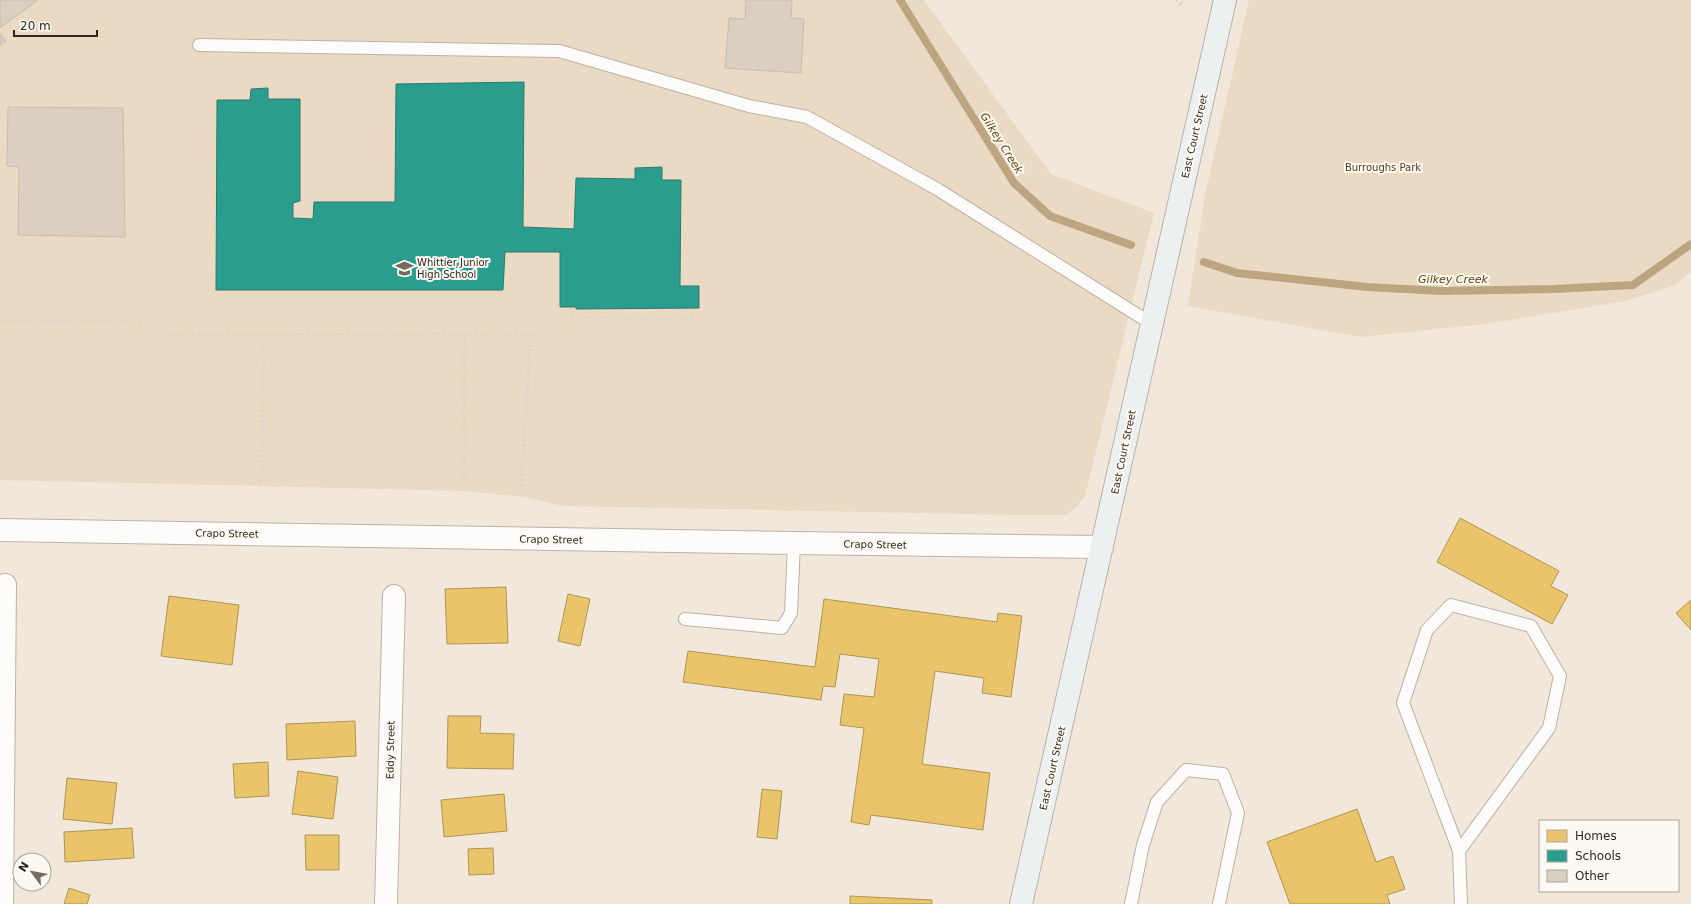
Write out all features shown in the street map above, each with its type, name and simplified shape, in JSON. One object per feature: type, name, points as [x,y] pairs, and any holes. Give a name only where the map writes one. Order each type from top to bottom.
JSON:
[{"type":"main road","name":"East Court Street","points":[[1021,904],[1225,0]]},
{"type":"street","name":"Crapo Street","points":[[0,530],[794,543],[1102,546]]},
{"type":"street","points":[[2,904],[6,584]]},
{"type":"street","name":"Eddy Street","points":[[386,904],[394,596]]},
{"type":"lane","points":[[199,45],[559,51],[749,106],[807,117],[937,189],[1152,324]]},
{"type":"lane","points":[[685,619],[782,628],[791,613],[794,543]]},
{"type":"lane","points":[[1459,851],[1549,728],[1560,676],[1531,626],[1451,605],[1427,630],[1403,703],[1459,851],[1460,904]]},
{"type":"lane","points":[[1131,904],[1143,845],[1157,802],[1186,770],[1223,774],[1238,813],[1219,904]]},
{"type":"path","points":[[1176,0],[1181,6],[1182,0]]},
{"type":"path","points":[[0,321],[131,321],[166,335],[264,335],[531,334],[570,317],[694,319]]},
{"type":"path","points":[[464,485],[465,334]]},
{"type":"path","points":[[521,492],[531,334]]},
{"type":"path","points":[[261,482],[264,335]]},
{"type":"green space","points":[[0,0],[924,0],[1051,174],[1154,213],[1085,496],[1077,506],[1066,515],[1022,515],[563,506],[524,497],[465,491],[0,480]]},
{"type":"green space","name":"Burroughs Park","points":[[1249,0],[1691,0],[1691,271],[1676,285],[1626,301],[1486,324],[1360,337],[1188,306],[1205,195]]},
{"type":"building: Homes","points":[[1460,518],[1559,571],[1551,586],[1568,595],[1552,624],[1437,562]]},
{"type":"building: Homes","points":[[506,587],[508,643],[447,644],[445,589]]},
{"type":"building: Homes","points":[[568,594],[590,599],[580,646],[558,641]]},
{"type":"building: Homes","points":[[169,596],[239,605],[232,665],[161,656]]},
{"type":"building: Homes","points":[[824,599],[997,622],[998,613],[1022,616],[1011,697],[982,693],[984,678],[935,671],[922,764],[990,773],[983,830],[871,815],[869,825],[851,822],[864,728],[840,725],[844,694],[874,697],[879,659],[840,654],[835,687],[823,686],[821,700],[683,682],[688,651],[815,667]]},
{"type":"building: Homes","points":[[1691,600],[1691,630],[1676,613]]},
{"type":"building: Homes","points":[[448,716],[481,716],[480,733],[514,734],[513,769],[447,768]]},
{"type":"building: Homes","points":[[355,721],[356,756],[287,760],[286,724]]},
{"type":"building: Homes","points":[[268,762],[269,796],[235,798],[233,764]]},
{"type":"building: Homes","points":[[298,771],[338,777],[333,819],[292,814]]},
{"type":"building: Homes","points":[[67,778],[117,783],[112,824],[63,819]]},
{"type":"building: Homes","points":[[762,789],[782,791],[777,839],[757,837]]},
{"type":"building: Homes","points":[[504,794],[507,831],[444,837],[441,800]]},
{"type":"building: Homes","points":[[1357,809],[1376,862],[1393,856],[1405,889],[1387,895],[1390,904],[1290,904],[1267,842]]},
{"type":"building: Homes","points":[[132,828],[134,858],[65,862],[64,832]]},
{"type":"building: Homes","points":[[305,835],[339,835],[339,870],[306,870]]},
{"type":"building: Homes","points":[[493,848],[494,874],[469,875],[468,849]]},
{"type":"building: Homes","points":[[69,888],[90,895],[87,904],[64,904]]},
{"type":"building: Homes","points":[[850,896],[932,900],[932,904],[850,904]]},
{"type":"building: Schools","points":[[524,82],[523,227],[574,229],[576,178],[635,179],[635,168],[662,167],[662,180],[681,180],[680,286],[699,286],[699,308],[576,309],[576,307],[560,307],[560,252],[505,252],[503,290],[216,290],[217,100],[250,100],[251,89],[268,88],[268,99],[300,99],[300,201],[293,203],[293,218],[313,219],[314,202],[395,202],[396,84]]},
{"type":"building: Other","points":[[0,0],[38,0],[0,28]]},
{"type":"building: Other","points":[[746,0],[792,0],[791,18],[804,19],[801,73],[725,68],[729,18],[745,19]]},
{"type":"building: Other","points":[[0,33],[6,41],[0,45]]},
{"type":"building: Other","points":[[8,107],[123,108],[125,237],[18,235],[19,167],[7,166]]},
{"type":"waterway","name":"Gilkey Creek","points":[[900,0],[1014,183],[1050,216],[1131,245]]},
{"type":"waterway","name":"Gilkey Creek","points":[[1204,262],[1237,273],[1367,287],[1442,291],[1554,289],[1633,285],[1691,244]]},
{"type":"place","name":"Whittier Junior High School","points":[[404,268]]}]
